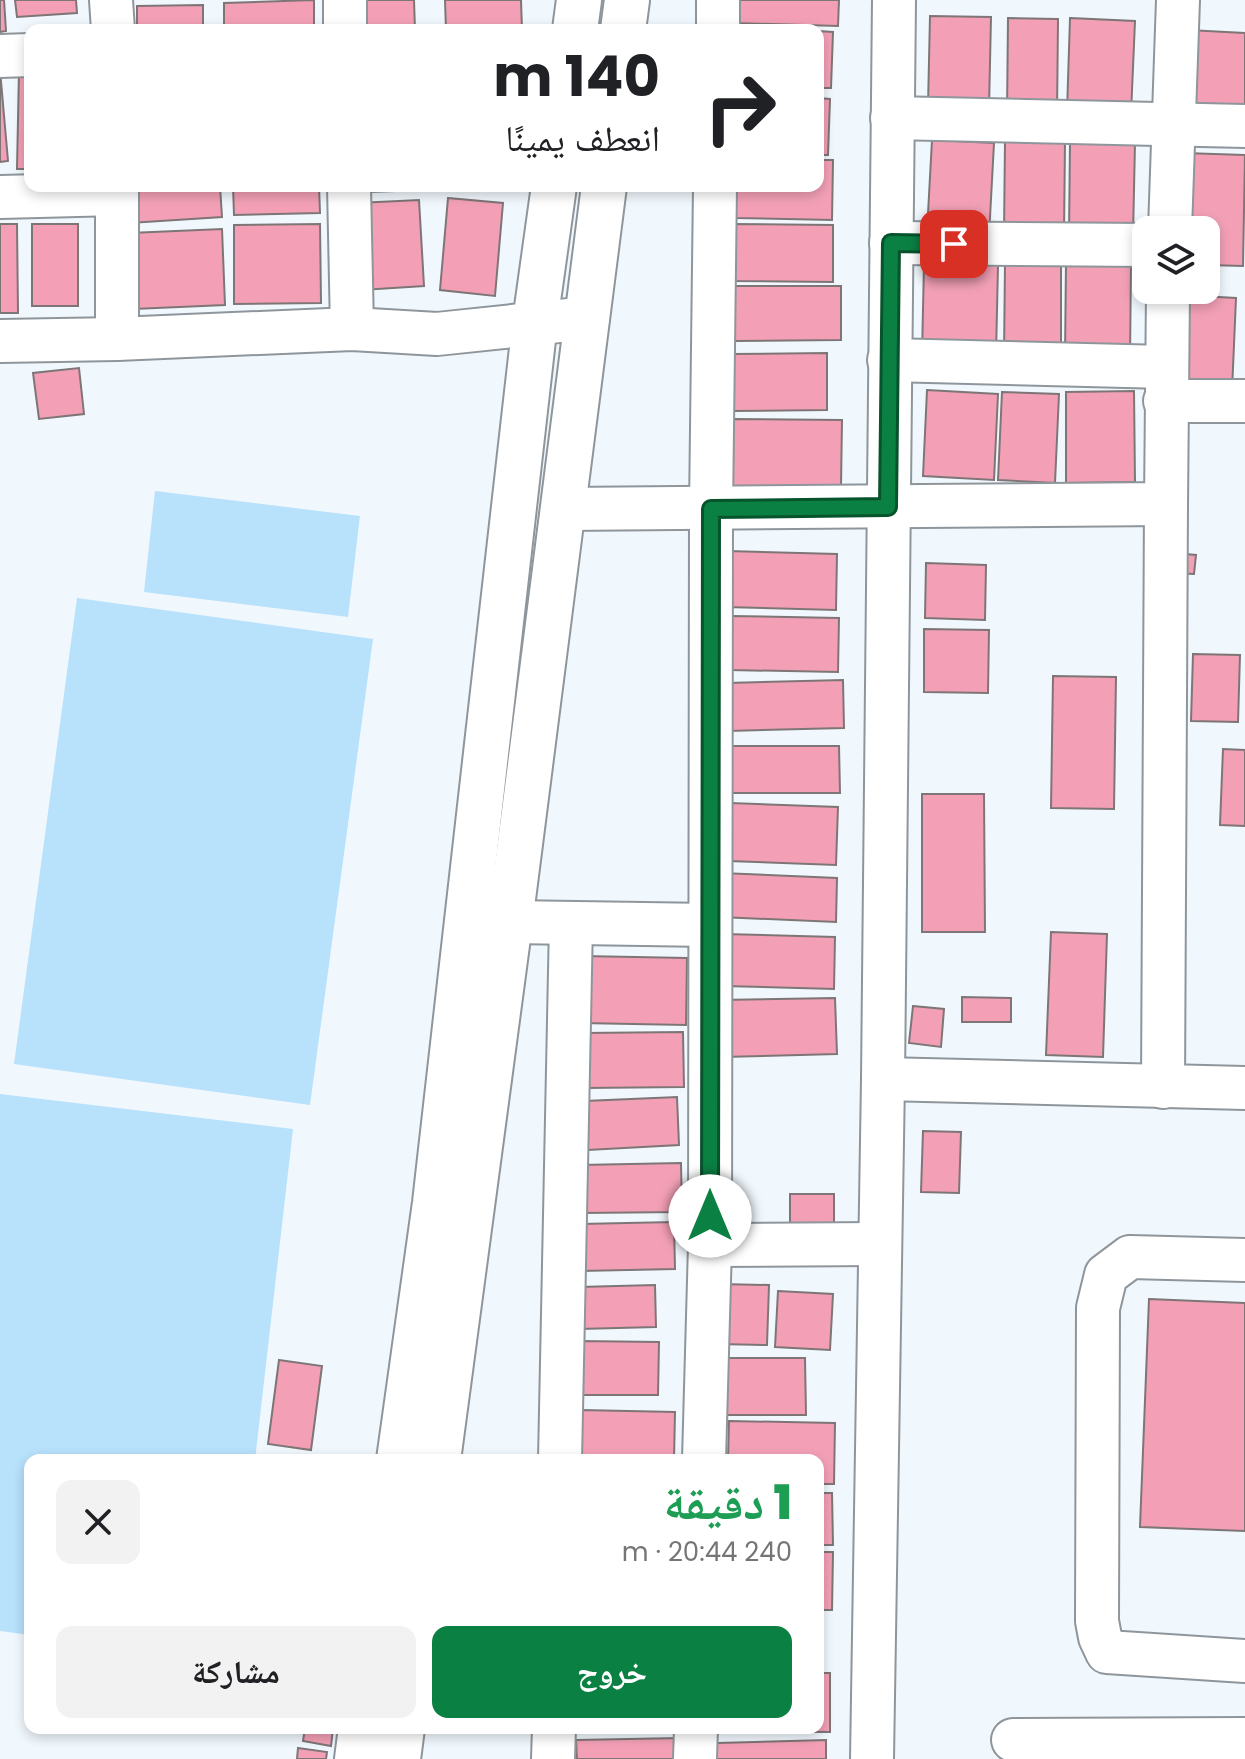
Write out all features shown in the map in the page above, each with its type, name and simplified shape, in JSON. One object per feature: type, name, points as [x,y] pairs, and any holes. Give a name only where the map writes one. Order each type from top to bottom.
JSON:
[{"type":"main road","points":[[576,24],[579,0]]},
{"type":"main road","points":[[624,24],[627,0]]},
{"type":"main road","points":[[400,1454],[435,1203],[535,322],[553,192]]},
{"type":"main road","points":[[439,1454],[603,192]]},
{"type":"main road","points":[[357,1759],[360,1734]]},
{"type":"main road","points":[[398,1759],[401,1734]]},
{"type":"street","points":[[111,0],[113,24]]},
{"type":"street","points":[[345,0],[345,24]]},
{"type":"street","points":[[718,0],[718,24]]},
{"type":"street","points":[[872,1759],[883,1079],[894,0]]},
{"type":"street","points":[[1170,216],[1178,0]]},
{"type":"street","points":[[0,56],[24,55]]},
{"type":"street","points":[[892,118],[1245,126]]},
{"type":"street","points":[[0,197],[84,192]]},
{"type":"street","points":[[117,192],[117,339]]},
{"type":"street","points":[[349,192],[352,329]]},
{"type":"street","points":[[704,1454],[710,1245],[711,509],[715,192]]},
{"type":"street","points":[[891,243],[1132,245]]},
{"type":"street","points":[[1163,1087],[1168,304]]},
{"type":"street","points":[[0,341],[352,329],[437,334],[588,318]]},
{"type":"street","points":[[889,360],[1166,384],[1245,401]]},
{"type":"street","points":[[564,509],[1166,504]]},
{"type":"street","points":[[510,922],[710,925]]},
{"type":"street","points":[[560,1454],[571,923]]},
{"type":"street","points":[[883,1079],[1245,1088]]},
{"type":"street","points":[[710,1245],[879,1244]]},
{"type":"street","points":[[1245,1260],[1130,1257],[1106,1275],[1098,1308],[1097,1621],[1107,1652],[1245,1661]]},
{"type":"street","points":[[553,1759],[554,1734]]},
{"type":"street","points":[[695,1759],[696,1734]]},
{"type":"street","points":[[1013,1740],[1245,1739]]},
{"type":"shaded area","points":[[155,491],[360,516],[348,617],[144,592]]},
{"type":"shaded area","points":[[77,598],[373,639],[310,1105],[14,1064]]},
{"type":"shaded area","points":[[0,1094],[293,1129],[256,1454],[24,1454],[24,1634],[0,1631]]},
{"type":"building","points":[[0,0],[4,0],[6,31],[0,32]]},
{"type":"building","points":[[15,0],[76,0],[77,13],[17,17]]},
{"type":"building","points":[[314,0],[314,24],[224,24],[224,3]]},
{"type":"building","points":[[358,0],[414,0],[415,24],[358,24]]},
{"type":"building","points":[[445,0],[521,0],[522,24],[446,24]]},
{"type":"building","points":[[733,0],[839,0],[838,26],[732,23]]},
{"type":"building","points":[[203,5],[203,24],[137,24],[137,6]]},
{"type":"building","points":[[930,16],[991,17],[989,108],[928,106]]},
{"type":"building","points":[[1008,18],[1058,19],[1057,116],[1007,115]]},
{"type":"building","points":[[1070,18],[1135,21],[1131,114],[1067,112]]},
{"type":"building","points":[[1188,30],[1245,33],[1245,105],[1183,119]]},
{"type":"building","points":[[824,31],[833,32],[831,88],[824,88]]},
{"type":"building","points":[[0,70],[8,161],[0,162]]},
{"type":"building","points":[[19,71],[24,71],[24,169],[17,169]]},
{"type":"building","points":[[824,98],[830,99],[828,155],[824,155]]},
{"type":"building","points":[[932,140],[994,143],[989,236],[927,232]]},
{"type":"building","points":[[1005,140],[1065,141],[1064,235],[1004,235]]},
{"type":"building","points":[[1070,141],[1135,142],[1132,237],[1069,236]]},
{"type":"building","points":[[1184,153],[1245,155],[1243,266],[1220,265],[1220,216],[1182,216]]},
{"type":"building","points":[[824,160],[833,160],[832,220],[735,218],[736,192],[824,192]]},
{"type":"building","points":[[128,192],[220,192],[222,217],[130,223]]},
{"type":"building","points":[[233,192],[319,192],[320,213],[234,215]]},
{"type":"building","points":[[448,198],[503,203],[495,296],[440,290]]},
{"type":"building","points":[[419,200],[424,286],[362,290],[357,203]]},
{"type":"building","points":[[0,224],[17,224],[18,313],[0,313]]},
{"type":"building","points":[[32,224],[78,224],[78,306],[32,306]]},
{"type":"building","points":[[320,224],[321,303],[234,304],[234,225]]},
{"type":"building","points":[[733,224],[833,225],[833,282],[733,281]]},
{"type":"building","points":[[222,229],[225,305],[134,309],[130,233]]},
{"type":"building","points":[[1005,263],[1061,264],[1061,357],[1004,356]]},
{"type":"building","points":[[1066,263],[1131,264],[1130,359],[1065,357]]},
{"type":"building","points":[[924,264],[998,265],[996,355],[922,354]]},
{"type":"building","points":[[733,286],[841,286],[841,340],[734,341]]},
{"type":"building","points":[[1220,297],[1236,298],[1232,391],[1177,389],[1181,304],[1220,304]]},
{"type":"building","points":[[827,353],[827,410],[731,411],[730,354]]},
{"type":"building","points":[[79,368],[84,414],[39,419],[33,373]]},
{"type":"building","points":[[927,390],[998,394],[994,480],[923,476]]},
{"type":"building","points":[[1134,391],[1135,482],[1066,483],[1066,392]]},
{"type":"building","points":[[1002,392],[1059,394],[1055,483],[998,480]]},
{"type":"building","points":[[733,419],[842,420],[841,487],[733,487]]},
{"type":"building","points":[[727,551],[837,554],[836,610],[725,607]]},
{"type":"building","points":[[1173,553],[1196,555],[1194,574],[1172,573]]},
{"type":"building","points":[[926,563],[986,565],[985,620],[925,618]]},
{"type":"building","points":[[731,616],[839,618],[838,672],[730,670]]},
{"type":"building","points":[[924,629],[989,630],[988,693],[924,692]]},
{"type":"building","points":[[1193,654],[1240,655],[1238,722],[1191,721]]},
{"type":"building","points":[[1053,676],[1116,677],[1114,809],[1051,808]]},
{"type":"building","points":[[843,680],[844,728],[728,731],[727,683]]},
{"type":"building","points":[[727,746],[839,746],[840,793],[727,793]]},
{"type":"building","points":[[1223,749],[1245,750],[1245,826],[1220,825]]},
{"type":"building","points":[[922,794],[984,794],[985,932],[922,932]]},
{"type":"building","points":[[730,803],[838,807],[836,865],[728,861]]},
{"type":"building","points":[[721,873],[837,878],[836,922],[720,917]]},
{"type":"building","points":[[1051,932],[1107,934],[1103,1057],[1046,1055]]},
{"type":"building","points":[[724,934],[835,937],[834,989],[723,986]]},
{"type":"building","points":[[582,956],[687,958],[686,1025],[580,1023]]},
{"type":"building","points":[[962,997],[1011,998],[1011,1022],[962,1022]]},
{"type":"building","points":[[835,998],[837,1054],[722,1057],[720,1000]]},
{"type":"building","points":[[913,1006],[944,1009],[941,1047],[909,1043]]},
{"type":"building","points":[[683,1032],[684,1087],[584,1088],[583,1033]]},
{"type":"building","points":[[677,1097],[679,1145],[588,1150],[585,1101]]},
{"type":"building","points":[[923,1131],[961,1132],[959,1193],[921,1192]]},
{"type":"building","points":[[681,1163],[682,1212],[581,1213],[580,1165]]},
{"type":"building","points":[[790,1194],[834,1194],[834,1224],[790,1224]]},
{"type":"building","points":[[674,1222],[675,1269],[581,1271],[580,1224]]},
{"type":"building","points":[[720,1284],[769,1285],[767,1345],[718,1344]]},
{"type":"building","points":[[655,1285],[656,1327],[579,1329],[579,1287]]},
{"type":"building","points":[[778,1291],[833,1294],[830,1350],[775,1347]]},
{"type":"building","points":[[1149,1299],[1245,1303],[1245,1531],[1140,1527]]},
{"type":"building","points":[[579,1341],[659,1342],[658,1395],[579,1395]]},
{"type":"building","points":[[716,1358],[805,1358],[806,1415],[716,1415]]},
{"type":"building","points":[[279,1360],[322,1366],[311,1450],[268,1444]]},
{"type":"building","points":[[581,1410],[675,1412],[674,1454],[580,1454]]},
{"type":"building","points":[[729,1421],[835,1423],[834,1484],[824,1484],[824,1454],[728,1454]]},
{"type":"building","points":[[824,1493],[832,1493],[833,1545],[824,1545]]},
{"type":"building","points":[[824,1552],[833,1552],[832,1610],[824,1610]]},
{"type":"building","points":[[824,1673],[830,1673],[830,1732],[824,1732]]},
{"type":"building","points":[[304,1734],[332,1734],[331,1746],[303,1741]]},
{"type":"building","points":[[680,1738],[681,1759],[577,1759],[576,1740]]},
{"type":"building","points":[[826,1740],[826,1759],[717,1759],[717,1743]]},
{"type":"building","points":[[298,1748],[327,1752],[326,1759],[297,1759]]},
{"type":"route","points":[[710,1216],[711,509],[888,507],[891,243],[954,244]]}]
